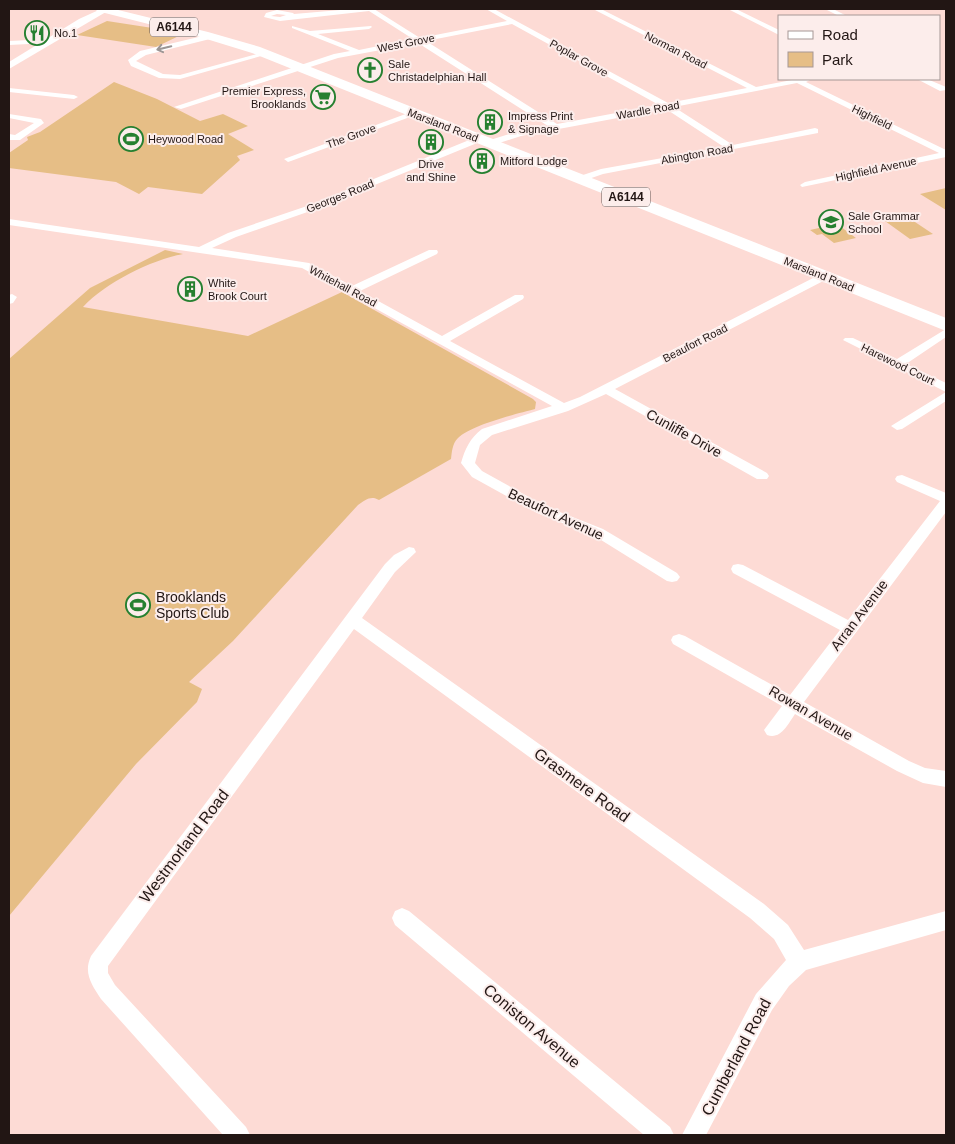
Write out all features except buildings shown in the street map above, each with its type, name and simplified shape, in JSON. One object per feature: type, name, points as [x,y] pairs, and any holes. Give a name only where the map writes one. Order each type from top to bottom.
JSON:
[{"type":"main road","name":"Marsland Road","points":[[104,9],[211,36],[300,67],[946,325]]},
{"type":"street","points":[[9,66],[104,9]]},
{"type":"street","points":[[272,10],[267,17],[275,19],[370,9],[556,127]]},
{"type":"street","name":"Poplar Grove","points":[[489,9],[669,107],[732,148]]},
{"type":"street","points":[[731,9],[778,33]]},
{"type":"street","points":[[828,9],[842,15]]},
{"type":"street","name":"Norman Road","points":[[598,10],[755,89]]},
{"type":"street","name":"West Grove","points":[[300,67],[358,52],[514,22]]},
{"type":"street","points":[[294,27],[358,52]]},
{"type":"street","points":[[310,33],[369,27]]},
{"type":"street","points":[[211,36],[143,54],[132,60],[134,64],[162,76],[180,78],[264,54]]},
{"type":"street","points":[[9,43],[49,41]]},
{"type":"street","points":[[178,107],[300,67]]},
{"type":"street","name":"Wardle Road","points":[[484,141],[803,80]]},
{"type":"street","points":[[923,80],[943,89]]},
{"type":"street","name":"Highfield","points":[[798,81],[946,153]]},
{"type":"street","points":[[9,90],[74,98]]},
{"type":"street","name":"The Grove","points":[[288,159],[414,114]]},
{"type":"street","points":[[9,116],[38,121],[40,123],[17,138],[9,137]]},
{"type":"street","name":"Abington Road","points":[[580,179],[601,172],[815,131]]},
{"type":"street","name":"Georges Road","points":[[200,250],[232,236],[484,141]]},
{"type":"street","name":"Highfield Avenue","points":[[805,185],[946,153]]},
{"type":"street","name":"Whitehall Road","points":[[11,224],[305,265],[564,408]]},
{"type":"street","points":[[352,290],[433,252]]},
{"type":"street","name":"Beaufort Road","points":[[564,408],[606,389],[825,276]]},
{"type":"street","points":[[443,340],[519,297]]},
{"type":"street","points":[[898,364],[946,332]]},
{"type":"street","name":"Harewood Court","points":[[849,340],[946,388]]},
{"type":"street","name":"Cunliffe Drive","points":[[606,389],[764,475]]},
{"type":"street","name":"Harewood Court","points":[[898,426],[946,396]]},
{"type":"street","name":"Beaufort Avenue","points":[[564,408],[517,421],[487,432],[477,438],[468,463],[477,474],[542,510],[598,532],[672,577]]},
{"type":"street","points":[[902,479],[946,500]]},
{"type":"street","name":"Arran Avenue","points":[[773,730],[946,500]]},
{"type":"street","name":"Westmorland Road","points":[[238,1135],[108,992],[98,975],[98,963],[390,568],[410,552]]},
{"type":"street","points":[[738,569],[850,628]]},
{"type":"street","name":"Grasmere Road","points":[[353,620],[757,911],[781,932],[799,962]]},
{"type":"street","name":"Rowan Avenue","points":[[679,640],[903,766],[923,775],[946,779]]},
{"type":"street","name":"Coniston Avenue","points":[[402,918],[662,1135]]},
{"type":"street","name":"Cumberland Road","points":[[694,1135],[764,1002],[782,978],[799,962],[946,922]]},
{"type":"green space","points":[[107,21],[185,33],[156,47],[77,35]]},
{"type":"green space","name":"Heywood Road","points":[[114,82],[157,99],[200,121],[223,114],[248,126],[228,134],[254,150],[237,156],[240,160],[202,194],[148,187],[139,194],[116,182],[9,168],[9,153],[28,140],[27,137],[40,132]]},
{"type":"green space","points":[[946,188],[946,210],[920,194]]},
{"type":"green space","points":[[900,212],[933,234],[910,239],[878,216]]},
{"type":"green space","points":[[837,224],[856,238],[834,243],[822,234],[817,235],[810,230]]},
{"type":"green space","name":"Brooklands Sports Club","points":[[165,250],[183,254],[157,261],[129,274],[103,289],[83,307],[248,336],[342,292],[533,399],[536,402],[535,409],[494,421],[464,433],[455,443],[451,459],[379,500],[371,498],[358,505],[233,641],[189,682],[202,689],[197,702],[136,764],[9,916],[9,359],[90,288]]},
{"type":"place","name":"No.1","points":[[37,33]]},
{"type":"place","name":"Sale Christadelphian Hall","points":[[370,70]]},
{"type":"place","name":"Premier Express, Brooklands","points":[[323,97]]},
{"type":"place","name":"Impress Print & Signage","points":[[490,122]]},
{"type":"place","name":"Heywood Road","points":[[131,139]]},
{"type":"place","name":"Drive and Shine","points":[[431,142]]},
{"type":"place","name":"Mitford Lodge","points":[[482,161]]},
{"type":"place","name":"Sale Grammar School","points":[[831,222]]},
{"type":"place","name":"White Brook Court","points":[[190,289]]},
{"type":"place","name":"Brooklands Sports Club","points":[[138,605]]}]
